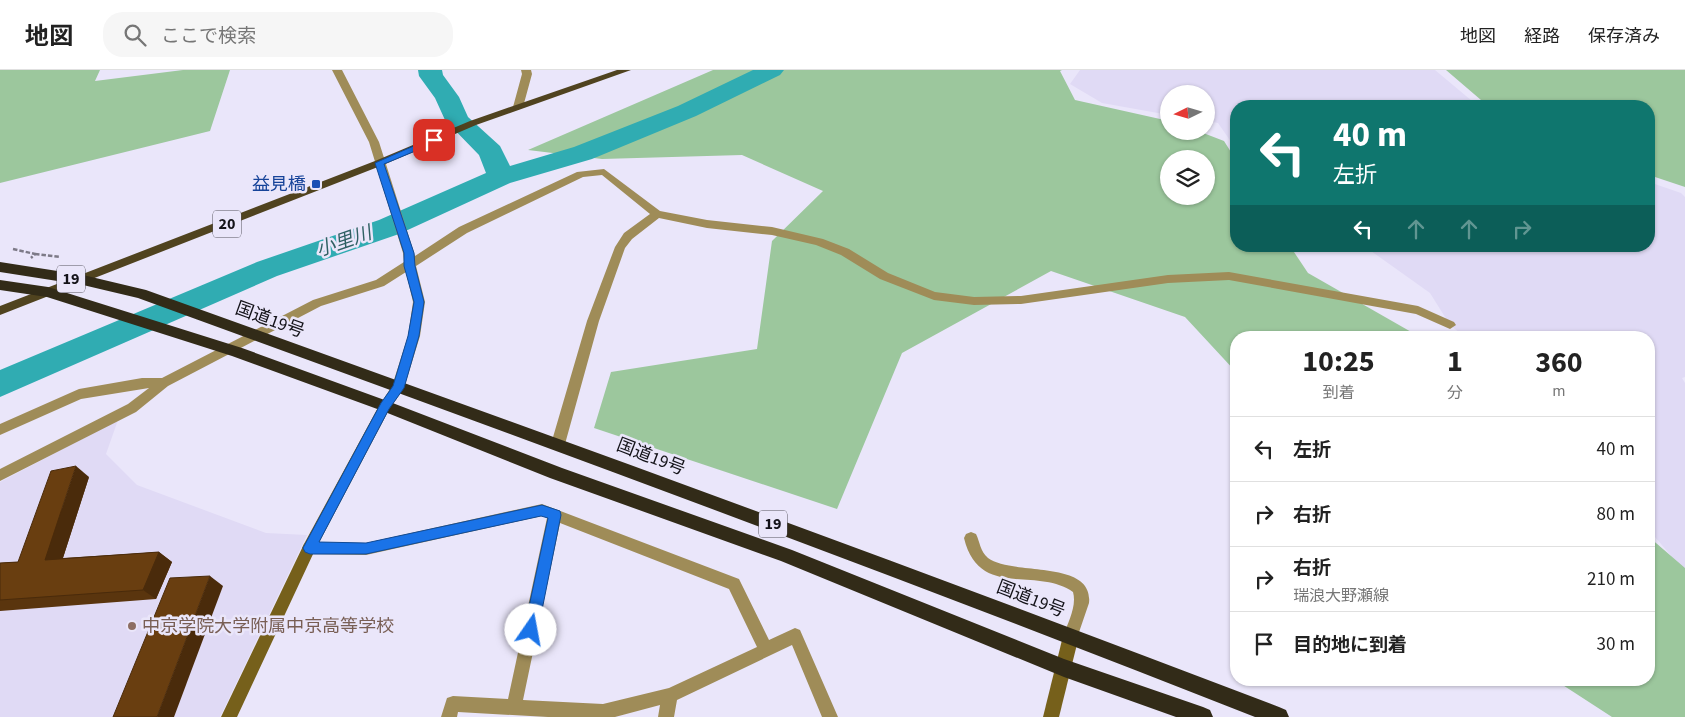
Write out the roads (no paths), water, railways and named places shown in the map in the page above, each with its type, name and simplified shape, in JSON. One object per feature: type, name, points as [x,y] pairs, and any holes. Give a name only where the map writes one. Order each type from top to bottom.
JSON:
[{"type":"highway","name":"国道19号","points":[[0,268],[82,280],[141,294],[558,444],[1071,636],[1279,717]]},
{"type":"highway","name":"19","points":[[0,285],[48,292],[237,352],[385,406],[556,473],[786,555],[1064,668],[1203,717]]},
{"type":"main road","name":"20","points":[[0,311],[379,163],[473,123],[626,70]]},
{"type":"street","points":[[229,717],[310,548],[385,406],[398,388],[414,336],[419,302],[391,193],[379,163],[374,142],[337,70]]},
{"type":"street","points":[[518,107],[527,74],[526,70]]},
{"type":"street","points":[[0,475],[132,408],[164,383],[317,303],[380,283],[409,259],[463,230],[581,174],[604,172],[657,214],[707,224],[772,231],[819,242],[845,252],[884,276],[934,296],[974,301],[1021,300],[1080,294],[1168,279],[1229,276],[1418,310],[1450,325]]},
{"type":"street","points":[[558,444],[593,320],[620,247],[628,236],[657,214]]},
{"type":"street","points":[[0,430],[79,394],[142,383],[164,383]]},
{"type":"street","points":[[310,548],[366,549],[542,510],[734,584],[766,650]]},
{"type":"street","points":[[514,707],[555,515]]},
{"type":"street","points":[[971,538],[975,552],[983,563],[994,570],[1010,574],[1066,579],[1076,584],[1080,589],[1082,598],[1051,717]]},
{"type":"street","points":[[450,717],[453,704],[603,712],[670,695],[795,635],[830,717]]},
{"type":"street","points":[[666,717],[670,695]]},
{"type":"waterway","points":[[430,70],[431,76],[447,97],[457,120],[491,152],[501,177]]},
{"type":"waterway","name":"小里川","points":[[501,177],[583,153],[687,111],[772,70]]},
{"type":"waterway","name":"小里川","points":[[0,384],[267,269],[389,227],[501,177]]},
{"type":"place","name":"益見橋","points":[[316,184]]},
{"type":"place","name":"中京学院大学附属中京高等学校","points":[[132,626]]}]
